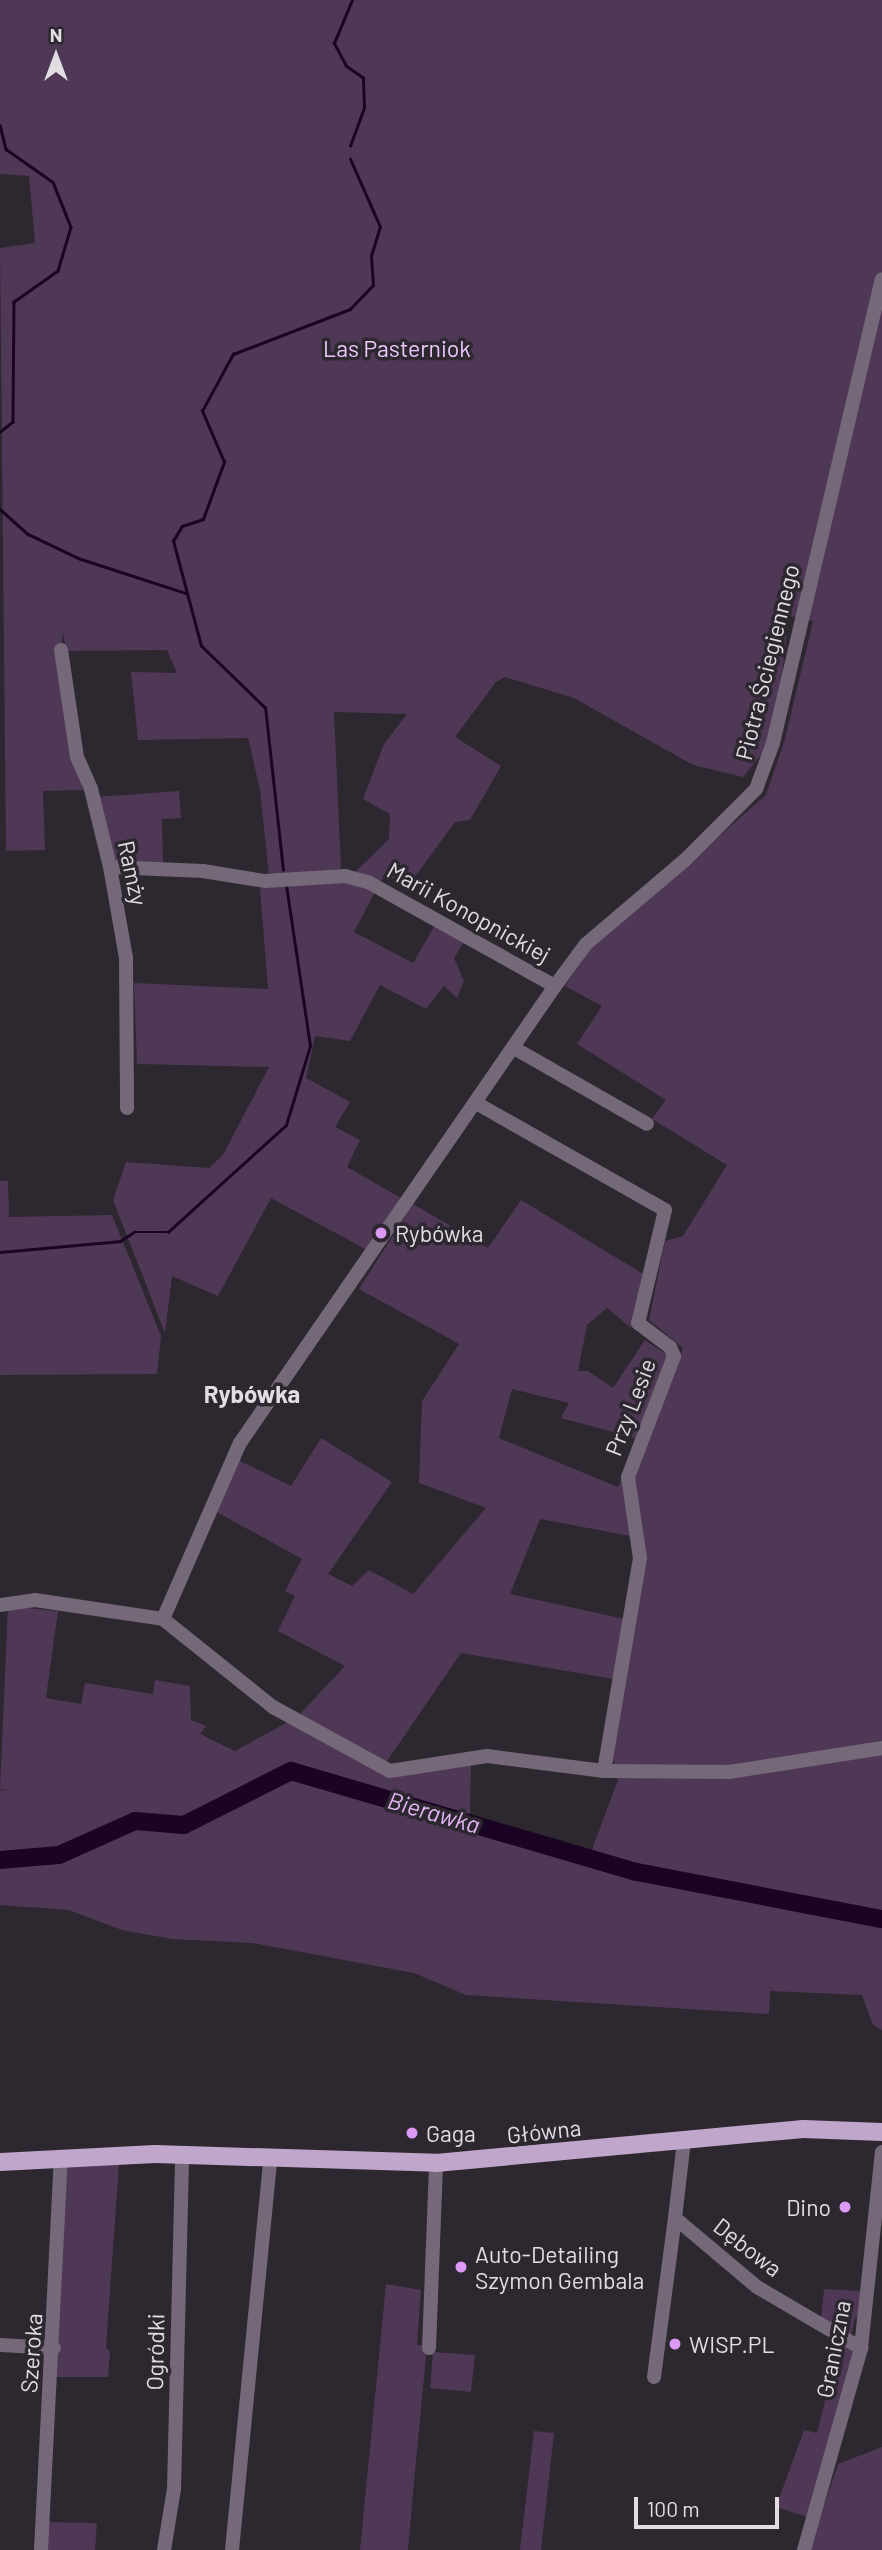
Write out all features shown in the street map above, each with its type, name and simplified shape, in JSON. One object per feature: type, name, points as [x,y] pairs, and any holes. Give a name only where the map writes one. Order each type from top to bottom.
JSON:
[{"type":"main road","name":"Główna","points":[[0,2162],[182,2155],[436,2164],[803,2129],[882,2132]]},
{"type":"street","name":"Piotra Ściegiennego","points":[[163,1619],[240,1443],[555,986],[586,944],[684,861],[749,797],[762,778],[882,280]]},
{"type":"street","name":"Ramży","points":[[61,650],[78,757],[91,789],[110,867],[130,1003],[127,1108]]},
{"type":"street","name":"Marii Konopnickiej","points":[[110,867],[202,871],[265,881],[345,876],[368,882],[555,986]]},
{"type":"street","points":[[514,1048],[647,1124]]},
{"type":"street","name":"Przy Lesie","points":[[476,1104],[666,1210],[638,1323],[670,1347],[674,1356],[628,1476],[640,1558],[604,1771]]},
{"type":"street","points":[[0,1605],[20,1600],[163,1619],[273,1707],[390,1771],[487,1756],[604,1771],[729,1772],[882,1748]]},
{"type":"street","points":[[654,2377],[684,2141]]},
{"type":"street","name":"Graniczna","points":[[804,2550],[861,2348],[882,2152]]},
{"type":"street","name":"Ogródki","points":[[164,2550],[174,2489],[182,2155]]},
{"type":"street","name":"Szeroka","points":[[41,2550],[54,2348],[61,2158]]},
{"type":"street","points":[[232,2550],[270,2159]]},
{"type":"street","points":[[429,2348],[436,2164]]},
{"type":"street","name":"Dębowa","points":[[675,2218],[757,2287],[861,2348]]},
{"type":"street","points":[[0,2345],[54,2348]]},
{"type":"green space","name":"Las Pasterniok","points":[[0,0],[882,0],[882,2030],[873,2025],[862,1995],[770,1991],[769,2014],[466,1995],[414,1973],[252,1943],[172,1939],[122,1930],[69,1910],[0,1905],[0,1861],[32,1862],[72,1851],[0,1855],[0,1790],[9,1790],[0,1789],[8,1606],[58,1611],[46,1698],[81,1704],[85,1683],[153,1694],[155,1680],[190,1686],[191,1720],[206,1726],[200,1734],[235,1751],[288,1722],[387,1775],[471,1764],[470,1819],[290,1767],[236,1792],[255,1796],[291,1776],[749,1899],[727,1887],[590,1855],[618,1780],[611,1750],[636,1612],[633,1483],[683,1348],[649,1320],[665,1241],[683,1236],[727,1165],[652,1119],[666,1100],[577,1044],[602,1006],[565,986],[591,948],[766,795],[785,739],[813,621],[789,616],[774,739],[743,777],[693,765],[574,698],[505,677],[496,682],[455,737],[501,766],[470,820],[455,822],[409,885],[384,875],[380,883],[355,872],[389,839],[390,814],[363,799],[384,744],[407,714],[334,712],[341,869],[269,876],[260,790],[248,738],[138,740],[131,672],[177,673],[167,650],[66,651],[63,632],[59,669],[83,790],[43,791],[45,850],[6,851],[0,248],[35,243],[29,176],[0,174]]},
{"type":"green space","points":[[179,791],[181,818],[162,819],[163,865],[114,862],[96,797]]},
{"type":"green space","points":[[307,881],[345,882],[375,892],[354,932],[413,963],[435,925],[465,940],[454,958],[464,981],[457,998],[444,986],[426,1009],[380,985],[350,1041],[315,1036],[306,1078],[350,1102],[335,1127],[360,1140],[347,1167],[401,1198],[367,1250],[271,1198],[218,1296],[172,1276],[165,1333],[113,1200],[126,1162],[209,1168],[223,1155],[269,1067],[137,1064],[134,983],[268,989],[260,888]]},
{"type":"green space","points":[[0,1181],[8,1181],[9,1217],[112,1215],[161,1336],[157,1374],[0,1375]]},
{"type":"green space","points":[[521,1200],[645,1275],[631,1328],[607,1308],[587,1325],[578,1371],[588,1371],[613,1388],[645,1340],[667,1355],[666,1370],[635,1438],[561,1418],[569,1403],[512,1389],[499,1438],[618,1487],[624,1472],[636,1537],[540,1519],[510,1594],[629,1620],[620,1680],[461,1653],[385,1764],[300,1714],[345,1666],[278,1631],[295,1596],[285,1591],[302,1559],[213,1510],[236,1459],[291,1486],[321,1438],[392,1482],[328,1574],[352,1586],[369,1570],[413,1594],[486,1508],[419,1483],[422,1401],[459,1344],[359,1289],[413,1204],[488,1248]]},
{"type":"green space","points":[[119,2164],[106,2347],[110,2352],[108,2377],[55,2377],[67,2167]]},
{"type":"green space","points":[[386,2284],[421,2290],[417,2345],[427,2346],[408,2550],[360,2550]]},
{"type":"green space","points":[[824,2289],[864,2291],[860,2319],[855,2318],[851,2336],[821,2319]]},
{"type":"green space","points":[[840,2340],[854,2352],[810,2518],[776,2507],[804,2430],[817,2433]]},
{"type":"green space","points":[[433,2352],[475,2355],[471,2392],[430,2388]]},
{"type":"green space","points":[[534,2431],[554,2433],[541,2550],[520,2550]]},
{"type":"green space","points":[[882,2447],[882,2550],[809,2550],[838,2464]]},
{"type":"green space","points":[[47,2522],[97,2523],[95,2550],[45,2550]]},
{"type":"waterway","points":[[350,146],[364,108],[363,78],[346,66],[334,43],[352,0]]},
{"type":"waterway","points":[[0,125],[6,149],[53,182],[71,227],[58,271],[14,302],[13,422],[0,432]]},
{"type":"waterway","points":[[283,870],[265,708],[201,646],[173,541],[182,526],[203,519],[224,462],[202,411],[233,354],[350,309],[373,285],[371,256],[380,227],[350,159]]},
{"type":"waterway","points":[[0,509],[28,534],[78,558],[186,593]]},
{"type":"waterway","points":[[0,1252],[120,1241],[134,1232],[168,1232],[286,1125],[310,1046],[286,886]]},
{"type":"waterway","name":"Bierawka","points":[[0,1860],[59,1855],[135,1821],[184,1825],[291,1771],[637,1872],[882,1919]]},
{"type":"place","name":"Rybówka","points":[[381,1233]]},
{"type":"place","name":"Gaga","points":[[412,2133]]},
{"type":"place","name":"Dino","points":[[845,2207]]},
{"type":"place","name":"Auto-Detailing Szymon Gembala","points":[[461,2267]]},
{"type":"place","name":"WISP.PL","points":[[675,2344]]},
{"type":"district","name":"Rybówka","points":[[252,1394]]}]
